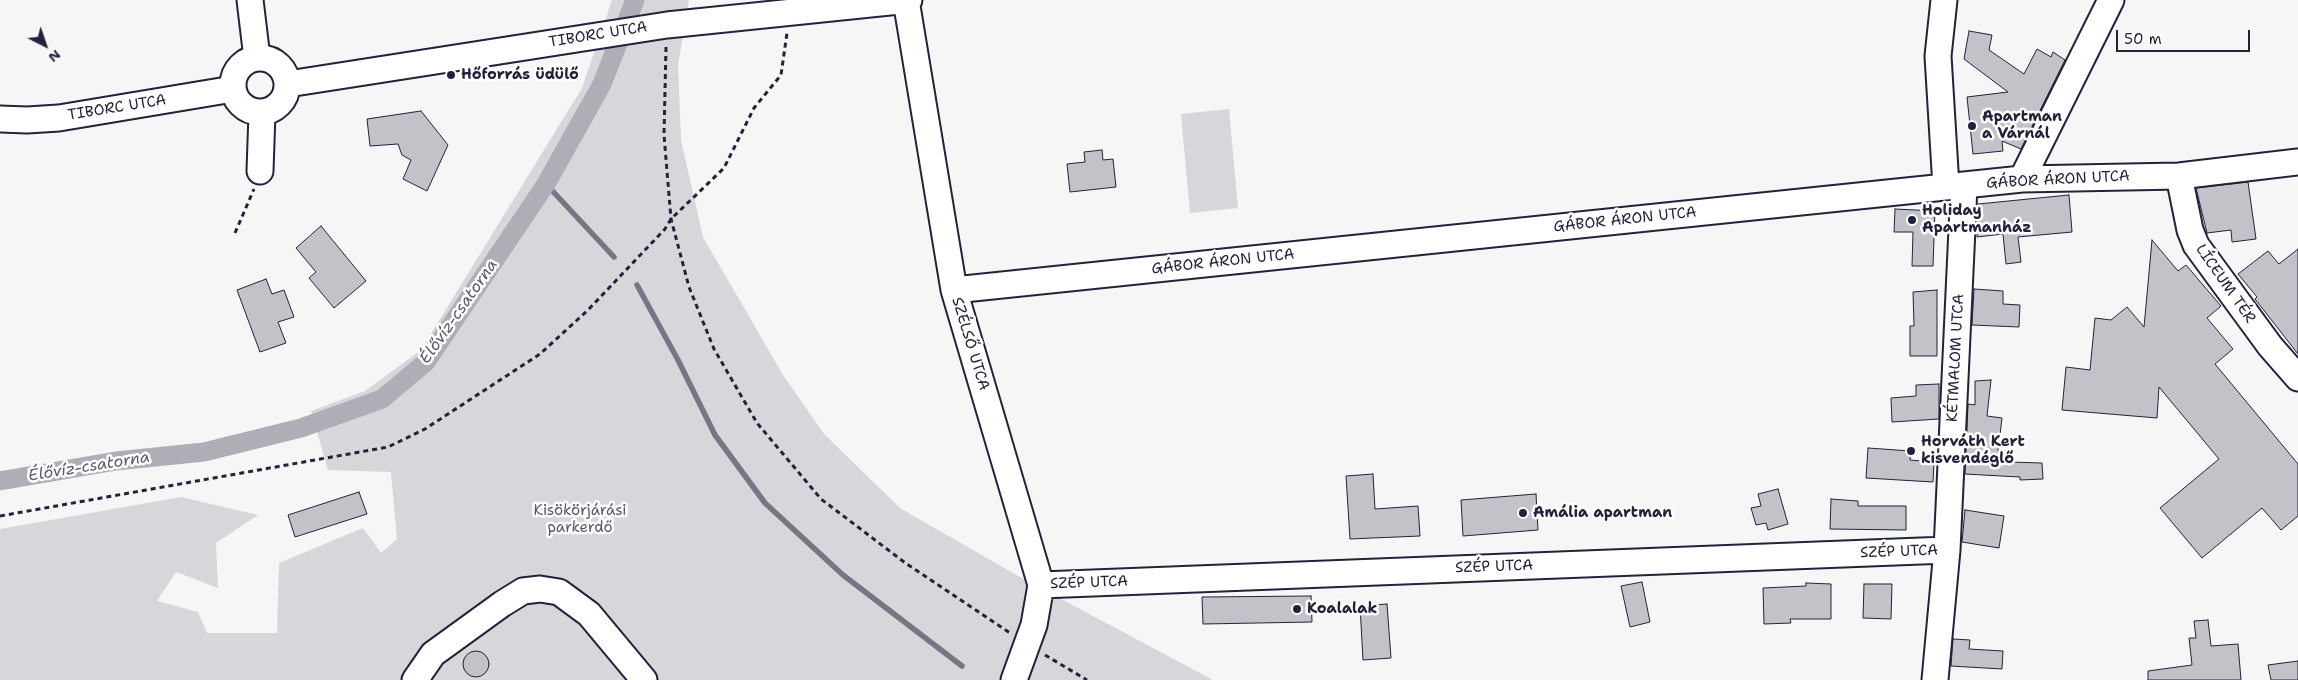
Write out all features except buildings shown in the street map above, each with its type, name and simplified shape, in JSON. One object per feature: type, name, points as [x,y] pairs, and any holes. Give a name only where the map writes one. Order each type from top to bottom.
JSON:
[{"type":"street","points":[[250,0],[257,58]]},
{"type":"street","name":"TIBORC UTCA","points":[[288,84],[658,26],[907,0]]},
{"type":"street","name":"SZÉLSŐ UTCA","points":[[907,0],[954,290],[1041,585],[1034,626],[1014,680]]},
{"type":"street","name":"KÉTMALOM UTCA","points":[[1935,680],[1947,550],[1955,186],[1938,56],[1944,0]]},
{"type":"street","points":[[2022,179],[2111,0]]},
{"type":"street","points":[[257,58],[270,60],[278,64],[285,74],[288,84],[284,100],[275,108],[262,113],[249,110],[238,102],[233,89],[234,76],[240,67],[247,61],[257,58]]},
{"type":"street","name":"TIBORC UTCA","points":[[0,119],[60,118],[233,89]]},
{"type":"street","points":[[260,171],[262,113]]},
{"type":"street","name":"GÁBOR ÁRON UTCA","points":[[954,290],[2022,179],[2180,176],[2298,162]]},
{"type":"street","name":"LÍCEUM TÉR","points":[[2180,176],[2190,230],[2196,245],[2270,346],[2298,378]]},
{"type":"street","name":"SZÉP UTCA","points":[[1041,585],[1947,550]]},
{"type":"street","points":[[415,680],[433,654],[523,591],[540,589],[559,592],[589,614],[644,680]]},
{"type":"path","points":[[0,516],[388,447],[425,429],[540,354],[588,310],[665,229],[671,218],[724,168],[754,108],[781,75],[790,12]]},
{"type":"path","points":[[658,26],[671,218],[689,287],[714,348],[757,423],[821,499],[904,562],[1028,645],[1087,680]]},
{"type":"path","points":[[235,233],[260,171]]},
{"type":"green space","name":"Kisökörjárási parkerdő","points":[[612,0],[689,0],[678,65],[681,140],[703,237],[783,375],[824,434],[900,508],[1018,576],[1213,680],[0,680],[0,529],[181,497],[258,515],[216,543],[218,588],[176,572],[157,601],[198,612],[207,633],[277,633],[279,563],[363,528],[381,553],[397,539],[391,472],[328,470],[311,411],[365,391],[421,350],[582,88]]},
{"type":"green space","points":[[1229,109],[1238,208],[1190,213],[1181,114]]},
{"type":"waterway","name":"Élővíz-csatorna","points":[[0,481],[116,461],[204,452],[301,428],[382,399],[426,362],[546,184],[602,84],[635,0]]},
{"type":"waterway","points":[[546,184],[614,257]]},
{"type":"waterway","points":[[637,285],[678,360],[715,435],[765,503],[843,575],[962,666]]},
{"type":"place","name":"Hőforrás üdülő","points":[[451,75]]},
{"type":"place","name":"Apartman a Várnál","points":[[1972,126]]},
{"type":"place","name":"Holiday Apartmanház","points":[[1912,220]]},
{"type":"place","name":"Horváth Kert kisvendéglő","points":[[1911,451]]},
{"type":"place","name":"Amália apartman","points":[[1523,513]]},
{"type":"place","name":"Koalalak","points":[[1297,609]]}]
